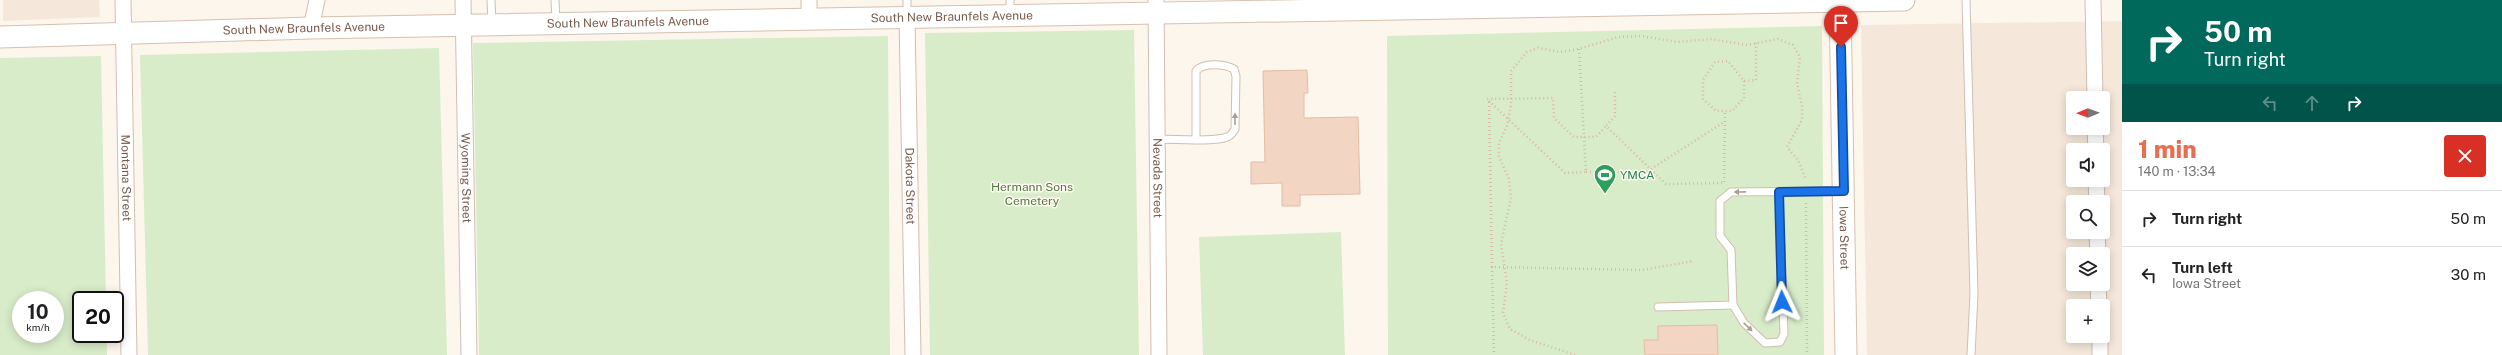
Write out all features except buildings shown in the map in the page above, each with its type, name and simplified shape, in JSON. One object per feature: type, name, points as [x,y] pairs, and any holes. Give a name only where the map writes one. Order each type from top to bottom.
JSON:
[{"type":"main road","name":"South New Braunfels Avenue","points":[[0,37],[124,35],[311,28],[556,24],[809,10],[1904,0]]},
{"type":"main road","name":"Iowa Street","points":[[1840,1],[1846,355]]},
{"type":"street","name":"Montana Street","points":[[123,0],[130,355]]},
{"type":"street","points":[[311,28],[317,0]]},
{"type":"street","name":"Wyoming Street","points":[[463,0],[469,355]]},
{"type":"street","points":[[2093,0],[2095,91]]},
{"type":"street","name":"Nevada Street","points":[[1156,7],[1159,355]]},
{"type":"street","name":"Dakota Street","points":[[907,9],[913,355]]},
{"type":"street","points":[[2100,343],[2100,355]]},
{"type":"lane","points":[[491,0],[492,25]]},
{"type":"lane","points":[[555,0],[556,24]]},
{"type":"lane","points":[[1966,0],[1974,294],[1971,355]]},
{"type":"lane","points":[[1157,139],[1196,139],[1224,138],[1232,135],[1235,128],[1236,76],[1234,69],[1227,66],[1203,66],[1196,71],[1196,139]]},
{"type":"lane","points":[[1779,192],[1784,334],[1780,342],[1765,343],[1744,324],[1733,305],[1732,250],[1720,236],[1720,201],[1731,192],[1844,191]]},
{"type":"lane","points":[[1658,307],[1733,305]]},
{"type":"path","points":[[1575,355],[1530,340],[1510,329],[1503,313],[1507,283],[1501,244],[1511,198],[1509,179],[1499,157],[1500,143],[1508,119],[1511,71],[1527,52],[1538,48],[1560,52],[1579,49],[1618,37],[1641,36],[1677,42],[1711,39],[1748,45],[1778,39],[1793,45],[1800,57],[1797,84],[1802,106],[1802,120],[1787,147],[1798,160],[1806,181]]},
{"type":"path","points":[[1744,81],[1756,80],[1756,43]]},
{"type":"path","points":[[1579,49],[1586,172]]},
{"type":"path","points":[[1728,61],[1744,81],[1744,98],[1732,111],[1716,111],[1703,99],[1702,80],[1716,62],[1728,61]]},
{"type":"path","points":[[1494,355],[1489,101],[1486,99],[1553,98],[1554,118],[1574,137],[1596,137],[1615,116],[1615,92]]},
{"type":"path","points":[[1489,101],[1565,173],[1654,172]]},
{"type":"path","points":[[1606,126],[1666,184],[1724,183],[1724,111]]},
{"type":"path","points":[[1651,169],[1724,122]]},
{"type":"path","points":[[1806,203],[1808,355]]},
{"type":"path","points":[[1492,267],[1505,266],[1642,270],[1694,261]]},
{"type":"shaded area","points":[[3,0],[99,0],[100,17],[3,21]]},
{"type":"shaded area","points":[[2122,21],[2122,355],[1867,355],[1861,25]]},
{"type":"green space","name":"YMCA","points":[[1822,26],[1824,355],[1388,355],[1387,36]]},
{"type":"green space","name":"Hermann Sons Cemetery","points":[[1134,30],[1139,355],[930,355],[925,33]]},
{"type":"green space","points":[[888,36],[890,355],[479,355],[473,43]]},
{"type":"green space","points":[[439,48],[447,355],[148,355],[140,55]]},
{"type":"green space","points":[[101,56],[106,291],[72,291],[72,343],[107,343],[107,355],[0,355],[0,58]]},
{"type":"green space","points":[[1341,232],[1345,355],[1203,355],[1199,237]]},
{"type":"place","name":"YMCA","points":[[1605,194]]},
{"type":"route","points":[[1782,302],[1779,192],[1844,191],[1841,47]]}]
